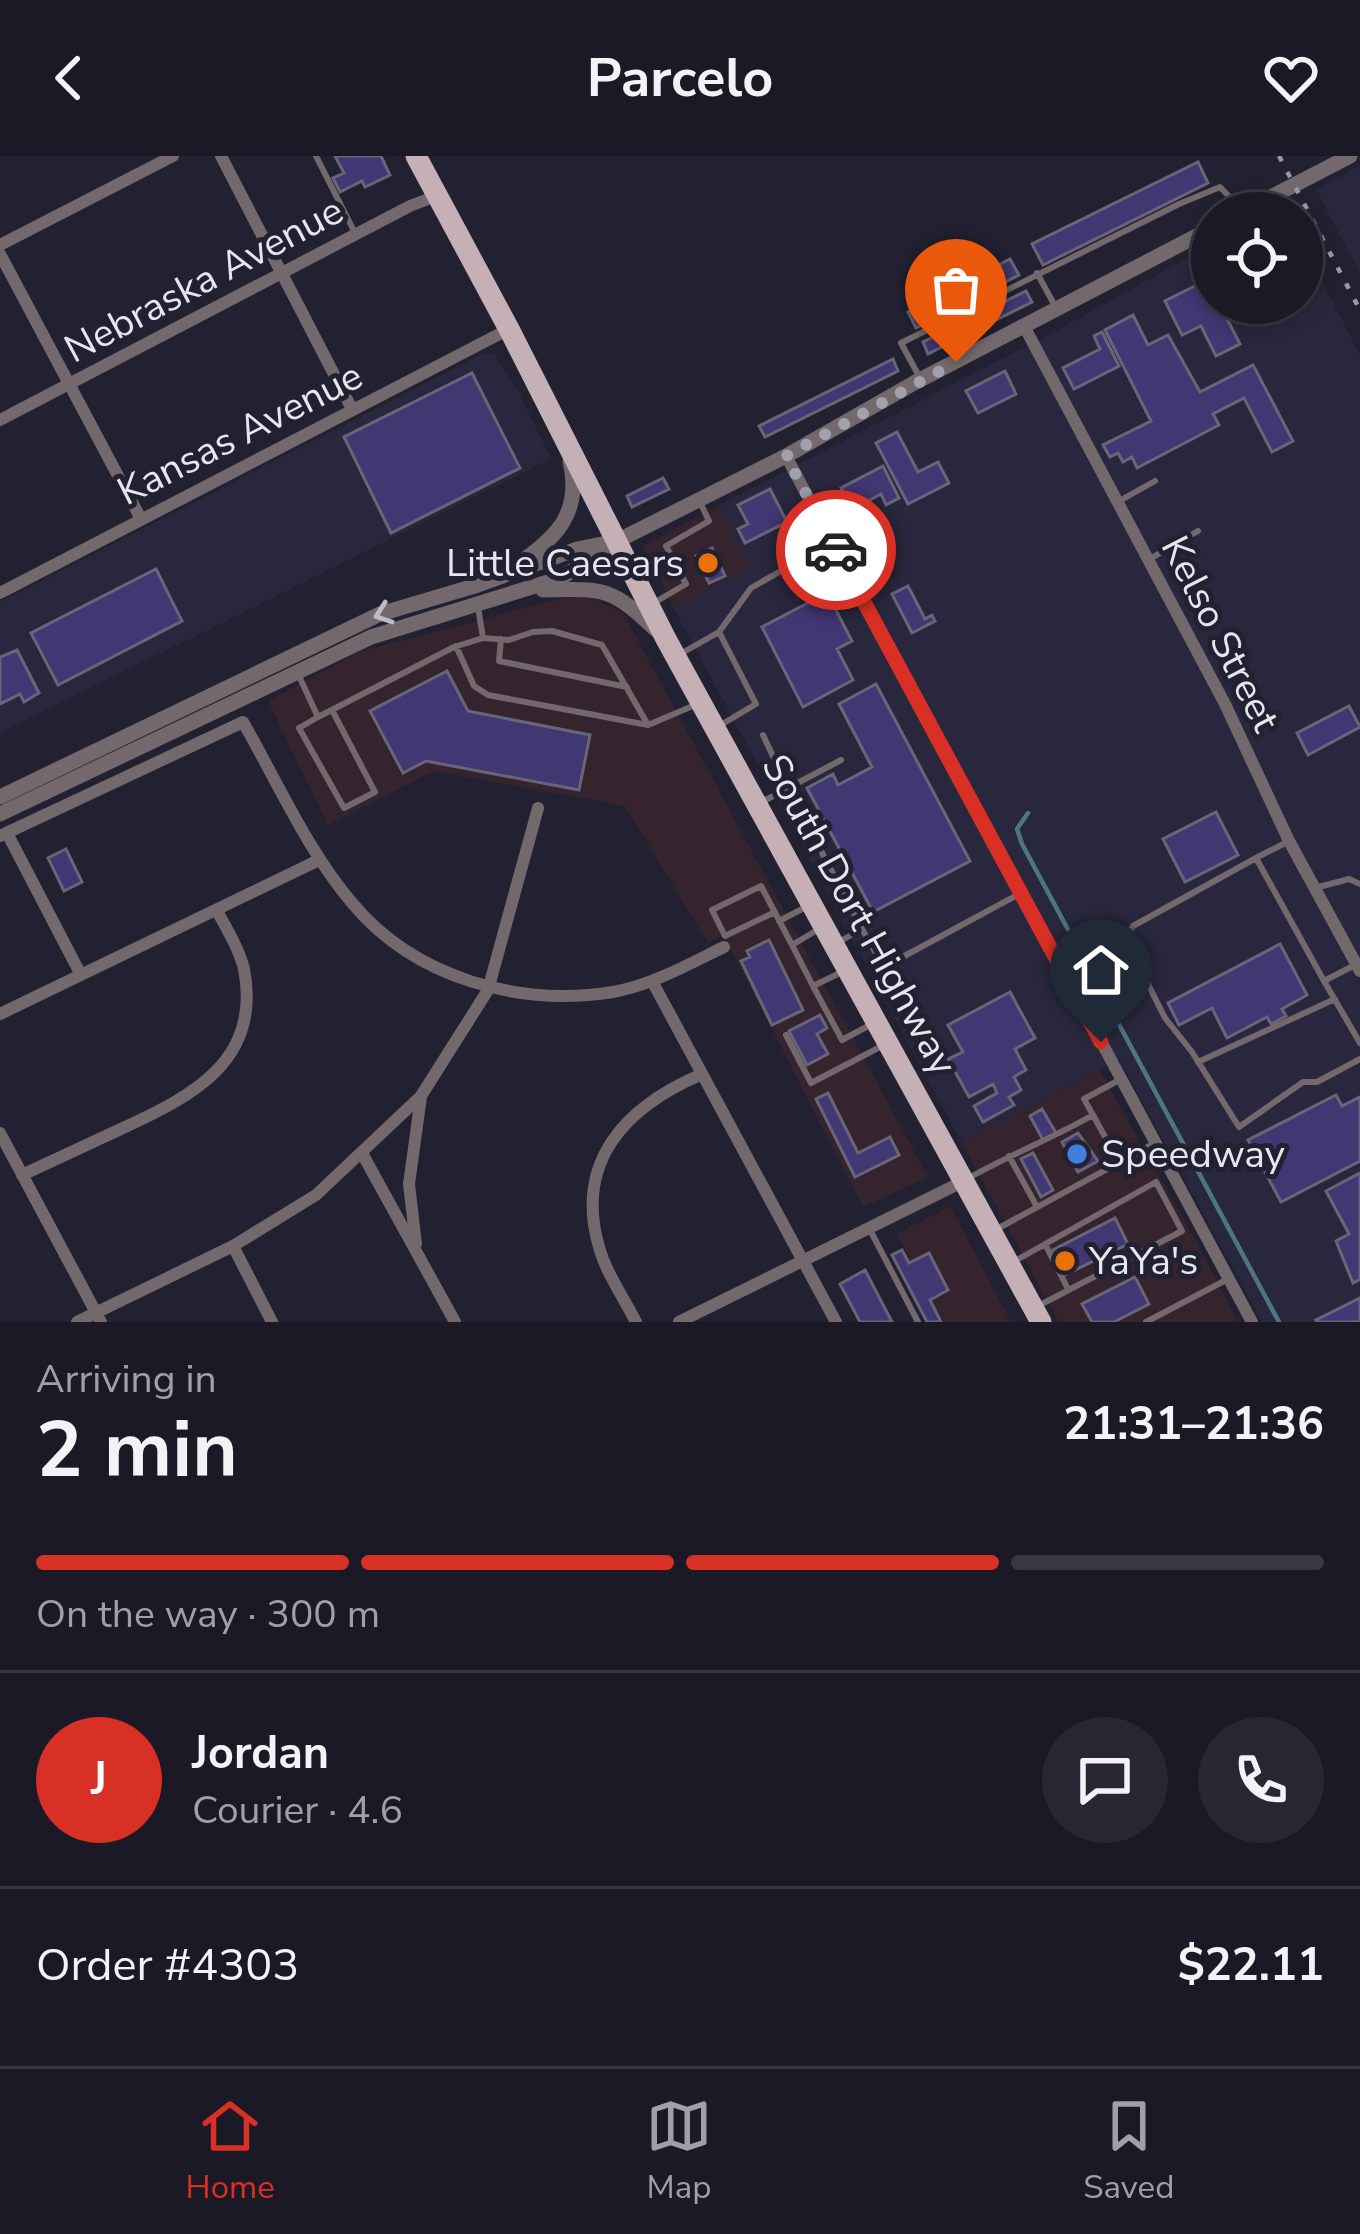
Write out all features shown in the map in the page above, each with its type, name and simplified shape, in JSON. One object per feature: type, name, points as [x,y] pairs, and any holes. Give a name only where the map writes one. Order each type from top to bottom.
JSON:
[{"type":"main road","name":"South Dort Highway","points":[[416,156],[671,648],[1037,1315]]},
{"type":"street","points":[[0,245],[173,156]]},
{"type":"street","points":[[221,156],[352,410]]},
{"type":"street","points":[[1281,192],[1350,156]]},
{"type":"street","name":"Nebraska Avenue","points":[[0,420],[436,196]]},
{"type":"street","points":[[0,797],[294,666],[371,637],[528,590],[581,568],[615,542],[1191,239]]},
{"type":"street","points":[[0,254],[141,520]]},
{"type":"street","name":"Kelso Street","points":[[1024,326],[1225,704],[1289,841],[1358,968]]},
{"type":"street","name":"Kansas Avenue","points":[[0,593],[509,329]]},
{"type":"street","points":[[478,586],[516,566],[557,535],[571,499],[572,470],[566,446]]},
{"type":"street","points":[[786,456],[1247,1320]]},
{"type":"street","points":[[0,814],[294,666],[380,614],[478,586],[577,548],[615,542]]},
{"type":"street","points":[[528,590],[600,589],[637,611],[671,648]]},
{"type":"street","points":[[81,975],[3,834],[243,722],[319,860],[356,908],[396,944],[456,978],[488,990],[572,995],[614,992],[652,981],[724,947]]},
{"type":"street","points":[[77,1322],[99,1317],[233,1246],[316,1195],[421,1096],[488,990],[538,808]]},
{"type":"street","points":[[0,1014],[319,860]]},
{"type":"street","points":[[22,1175],[180,1102],[212,1077],[232,1053],[245,1010],[244,969],[217,911]]},
{"type":"street","points":[[652,981],[836,1322]]},
{"type":"street","points":[[636,1322],[600,1251],[591,1210],[597,1171],[614,1135],[641,1107],[700,1075]]},
{"type":"street","points":[[417,1251],[409,1184],[421,1096]]},
{"type":"street","points":[[0,1133],[99,1317]]},
{"type":"street","points":[[363,1155],[455,1322]]},
{"type":"street","points":[[679,1322],[964,1180]]},
{"type":"street","points":[[233,1246],[272,1322]]},
{"type":"lane","points":[[316,156],[356,235]]},
{"type":"lane","points":[[921,380],[901,343],[1191,201]]},
{"type":"lane","points":[[1036,273],[1057,309]]},
{"type":"lane","points":[[1117,502],[1155,481]]},
{"type":"lane","points":[[649,606],[686,584],[666,546],[709,521],[699,500]]},
{"type":"lane","points":[[664,517],[676,540]]},
{"type":"lane","points":[[1148,560],[1198,531]]},
{"type":"lane","points":[[671,648],[719,632],[751,588],[832,542]]},
{"type":"lane","points":[[478,607],[483,638]]},
{"type":"lane","points":[[332,710],[376,792],[344,808],[299,728],[318,717],[456,646],[483,638],[552,631],[602,645],[648,725]]},
{"type":"lane","points":[[716,728],[756,704],[719,632]]},
{"type":"lane","points":[[500,639],[499,662],[628,688]]},
{"type":"lane","points":[[456,646],[474,686],[488,695],[648,725],[701,703]]},
{"type":"lane","points":[[294,666],[318,717]]},
{"type":"lane","points":[[763,735],[884,967],[1021,893]]},
{"type":"lane","points":[[758,804],[841,760]]},
{"type":"lane","points":[[1289,841],[1133,926],[1126,940],[1165,1018],[1239,1126],[1303,1082],[1317,1082],[1360,1058]]},
{"type":"lane","points":[[1256,858],[1360,1043]]},
{"type":"lane","points":[[1315,888],[1349,879],[1360,884]]},
{"type":"lane","points":[[775,912],[725,936],[712,910],[761,886],[775,912],[813,986],[842,1040],[877,1022]]},
{"type":"lane","points":[[779,921],[812,904]]},
{"type":"lane","points":[[792,945],[862,929]]},
{"type":"lane","points":[[1324,981],[1358,968]]},
{"type":"lane","points":[[813,986],[848,969]]},
{"type":"lane","points":[[1198,1062],[1334,999]]},
{"type":"lane","points":[[786,1035],[811,1083],[888,1043]]},
{"type":"lane","points":[[1119,1162],[1084,1100],[1121,1079]]},
{"type":"lane","points":[[964,1180],[1093,1115]]},
{"type":"lane","points":[[992,1231],[1155,1142]]},
{"type":"lane","points":[[1009,1156],[1037,1207]]},
{"type":"lane","points":[[1009,1264],[1156,1182],[1182,1231],[1069,1290],[1037,1315]]},
{"type":"lane","points":[[869,1228],[918,1322]]},
{"type":"lane","points":[[1045,1244],[1069,1290]]},
{"type":"lane","points":[[1146,1322],[1228,1279]]},
{"type":"shaded area","points":[[1360,166],[1360,273],[1323,202],[1323,192],[1316,189]]},
{"type":"shaded area","points":[[1191,256],[1191,324],[1323,324],[1323,284],[1360,355],[1360,1322],[1262,1322],[1119,1059],[962,1143],[674,609],[749,567],[718,506]]},
{"type":"shaded area","points":[[493,353],[517,388],[551,459],[0,733],[0,602],[480,355]]},
{"type":"shaded area","points":[[718,506],[750,567],[674,609],[643,546]]},
{"type":"shaded area","points":[[582,593],[623,613],[928,1177],[863,1207],[724,936],[708,943],[625,806],[434,771],[328,825],[268,701],[359,652]]},
{"type":"shaded area","points":[[1099,1070],[1238,1322],[1059,1322],[962,1143]]},
{"type":"shaded area","points":[[950,1206],[1011,1322],[943,1322],[897,1234]]},
{"type":"building","points":[[335,156],[381,156],[390,175],[340,192],[333,178],[344,173]]},
{"type":"building","points":[[1198,162],[1208,183],[1043,265],[1032,244]]},
{"type":"building","points":[[1010,259],[1019,275],[916,328],[908,312]]},
{"type":"building","points":[[1191,288],[1191,324],[1230,324],[1240,344],[1216,356],[1201,326],[1182,335],[1165,301]]},
{"type":"building","points":[[1026,291],[1032,302],[928,354],[923,342]]},
{"type":"building","points":[[1133,315],[1148,345],[1168,335],[1200,392],[1253,365],[1293,441],[1272,452],[1244,398],[1213,414],[1219,425],[1137,468],[1132,457],[1123,462],[1118,453],[1110,457],[1103,445],[1151,421],[1105,330]]},
{"type":"building","points":[[1102,332],[1119,366],[1074,389],[1063,368],[1100,349],[1094,336]]},
{"type":"building","points":[[893,359],[898,371],[765,437],[759,426]]},
{"type":"building","points":[[1005,371],[1016,394],[978,413],[966,391]]},
{"type":"building","points":[[472,373],[520,468],[391,533],[344,437]]},
{"type":"building","points":[[897,432],[918,472],[938,462],[949,483],[908,504],[876,443]]},
{"type":"building","points":[[883,466],[899,498],[886,505],[881,494],[852,510],[841,488]]},
{"type":"building","points":[[663,478],[669,489],[632,507],[627,496]]},
{"type":"building","points":[[770,489],[787,522],[745,543],[738,529],[748,524],[738,505]]},
{"type":"building","points":[[712,548],[725,576],[709,583],[696,556]]},
{"type":"building","points":[[156,569],[182,621],[58,685],[31,633]]},
{"type":"building","points":[[908,586],[925,619],[932,615],[935,621],[912,633],[892,594]]},
{"type":"building","points":[[827,593],[852,641],[837,649],[853,680],[803,707],[762,627]]},
{"type":"building","points":[[17,650],[39,693],[24,702],[20,694],[0,704],[0,657]]},
{"type":"building","points":[[447,671],[468,711],[590,735],[579,790],[426,761],[403,773],[370,711]]},
{"type":"building","points":[[876,684],[970,861],[873,912],[807,788],[833,774],[838,785],[872,767],[839,704]]},
{"type":"building","points":[[1349,706],[1360,727],[1308,755],[1297,733]]},
{"type":"building","points":[[1216,812],[1238,855],[1185,882],[1163,839]]},
{"type":"building","points":[[66,849],[82,882],[64,891],[48,858]]},
{"type":"building","points":[[769,940],[803,1010],[772,1025],[741,961],[750,957],[747,951]]},
{"type":"building","points":[[1280,944],[1307,995],[1282,1009],[1286,1016],[1271,1024],[1267,1017],[1227,1038],[1212,1008],[1179,1025],[1168,1003]]},
{"type":"building","points":[[1010,992],[1035,1038],[1015,1049],[1026,1070],[1014,1077],[1021,1090],[1009,1097],[1014,1105],[983,1122],[974,1106],[997,1093],[993,1084],[969,1097],[948,1059],[963,1052],[948,1025]]},
{"type":"building","points":[[820,1015],[827,1028],[817,1034],[828,1054],[807,1065],[789,1031]]},
{"type":"building","points":[[828,1093],[858,1153],[890,1137],[899,1155],[855,1177],[816,1099]]},
{"type":"building","points":[[1336,1095],[1342,1106],[1360,1097],[1360,1161],[1281,1202],[1248,1140]]},
{"type":"building","points":[[1042,1109],[1056,1133],[1043,1140],[1030,1116]]},
{"type":"building","points":[[1078,1133],[1098,1161],[1078,1172],[1062,1142]]},
{"type":"building","points":[[1033,1153],[1053,1190],[1041,1197],[1021,1159]]},
{"type":"building","points":[[1360,1173],[1360,1279],[1353,1283],[1336,1241],[1349,1234],[1326,1191]]},
{"type":"building","points":[[1115,1218],[1128,1244],[1065,1275],[1053,1250]]},
{"type":"building","points":[[902,1250],[909,1263],[929,1253],[948,1290],[930,1300],[941,1322],[927,1322],[892,1255]]},
{"type":"building","points":[[865,1270],[892,1322],[860,1322],[840,1284]]},
{"type":"building","points":[[1135,1277],[1149,1304],[1114,1322],[1092,1322],[1082,1304]]},
{"type":"building","points":[[1360,1298],[1360,1322],[1316,1320]]},
{"type":"waterway","points":[[1028,813],[1017,829],[1022,844],[1279,1322]]},
{"type":"railway","points":[[1279,156],[1360,310]]},
{"type":"way so far","points":[[836,550],[786,456],[956,362]]},
{"type":"place","name":"Little Caesars","points":[[708,563]]},
{"type":"place","name":"Speedway","points":[[1077,1154]]},
{"type":"place","name":"YaYa's","points":[[1065,1261]]},
{"type":"route","points":[[836,550],[1101,1042]]}]
